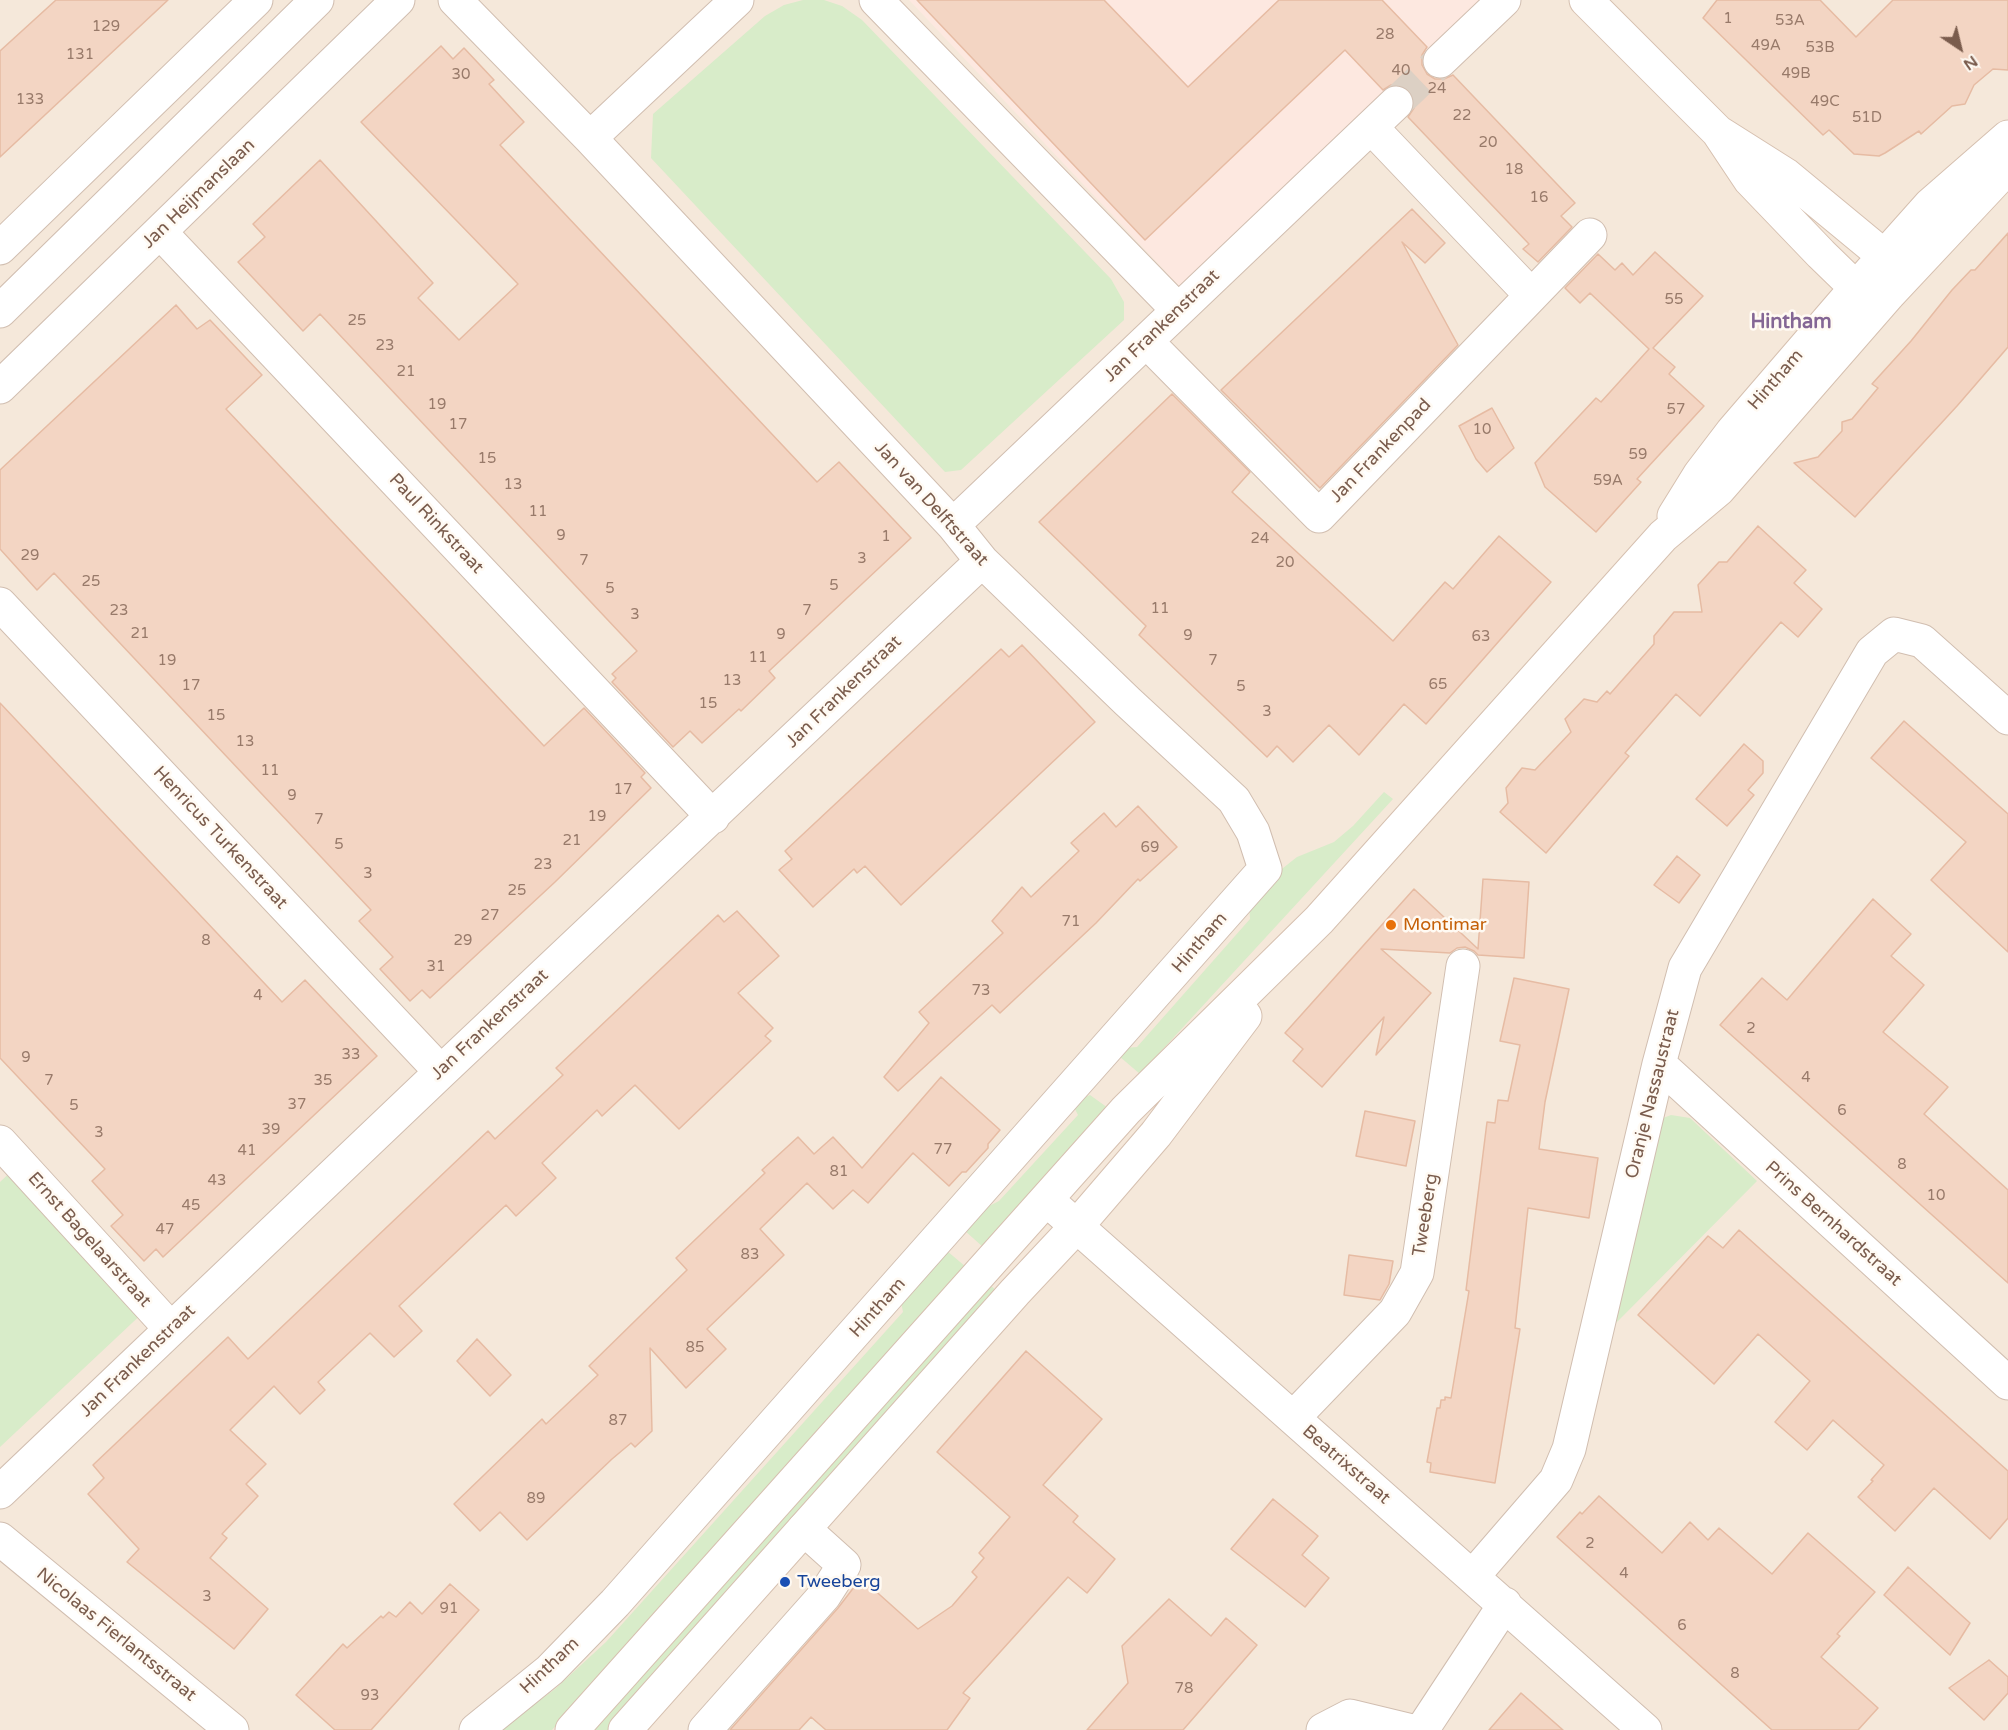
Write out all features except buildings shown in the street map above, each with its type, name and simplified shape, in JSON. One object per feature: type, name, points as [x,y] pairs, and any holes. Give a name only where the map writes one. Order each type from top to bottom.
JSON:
[{"type":"street","points":[[0,248],[256,0]]},
{"type":"street","points":[[0,311],[318,0]]},
{"type":"street","name":"Jan Heijmanslaan","points":[[0,387],[398,0]]},
{"type":"street","name":"Jan van Delftstraat","points":[[455,0],[590,138],[953,525],[982,561],[1234,800],[1253,832],[1265,869]]},
{"type":"street","points":[[590,138],[737,0]]},
{"type":"street","points":[[876,0],[1178,310]]},
{"type":"street","points":[[1440,61],[1504,0]]},
{"type":"street","points":[[1586,0],[1718,132],[1750,180],[1821,254],[1857,288],[1889,294],[1884,256],[1786,175],[1718,132]]},
{"type":"street","name":"Jan Frankenstraat","points":[[953,525],[1396,103]]},
{"type":"street","points":[[1371,127],[1531,295]]},
{"type":"street","name":"Hintham","points":[[1663,536],[1706,465],[1775,380],[1930,205],[2008,137]]},
{"type":"street","name":"Hintham","points":[[572,1730],[1126,1110],[1319,920],[1663,536],[1719,489],[1889,294],[2008,167]]},
{"type":"street","name":"Paul Rinkstraat","points":[[160,232],[713,817]]},
{"type":"street","name":"Jan Frankenpad","points":[[1146,341],[1319,516],[1590,235]]},
{"type":"street","name":"Jan Frankenstraat","points":[[0,1492],[982,561]]},
{"type":"street","name":"Henricus Turkenstraat","points":[[0,604],[441,1072]]},
{"type":"street","name":"Oranje Nassaustraat","points":[[1473,1576],[1556,1480],[1569,1449],[1659,1064],[1685,968],[1872,652],[1894,634],[1922,641],[2008,718]]},
{"type":"street","name":"Hintham","points":[[476,1730],[549,1670],[615,1603],[1265,869]]},
{"type":"street","name":"Hintham","points":[[625,1730],[1015,1292],[1076,1227],[1155,1134],[1319,920]]},
{"type":"street","name":"Tweeberg","points":[[1293,1418],[1395,1312],[1417,1273],[1463,966]]},
{"type":"street","name":"Prins Bernhardstraat","points":[[1659,1064],[2008,1383]]},
{"type":"street","name":"Ernst Bagelaarstraat","points":[[2,1150],[171,1329]]},
{"type":"street","name":"Beatrixstraat","points":[[1047,1200],[1645,1730]]},
{"type":"street","points":[[705,1730],[824,1596],[844,1565],[804,1529]]},
{"type":"street","name":"Nicolaas Fierlantsstraat","points":[[0,1539],[232,1730]]},
{"type":"street","points":[[1422,1730],[1505,1604]]},
{"type":"street","points":[[1323,1730],[1350,1716],[1408,1730]]},
{"type":"shaded area","points":[[0,0],[2008,0],[2008,1730],[0,1730]]},
{"type":"shaded area","points":[[909,0],[1490,0],[1183,290]]},
{"type":"green space","points":[[803,0],[824,0],[842,6],[862,20],[1111,279],[1124,302],[1124,320],[961,470],[945,472],[651,158],[653,114],[765,16],[784,5]]},
{"type":"green space","points":[[1384,792],[1393,799],[1140,1074],[1119,1056],[1125,1048],[1137,1047],[1250,919],[1249,903],[1273,876],[1297,857],[1334,842],[1353,826]]},
{"type":"green space","points":[[1090,1095],[1108,1108],[983,1247],[964,1230],[985,1208],[999,1201],[1078,1115],[1075,1109],[1078,1100]]},
{"type":"green space","points":[[1671,1115],[1690,1118],[1757,1181],[1616,1323],[1627,1260],[1658,1120]]},
{"type":"green space","points":[[16,1167],[148,1308],[0,1447],[0,1182]]},
{"type":"green space","points":[[947,1251],[966,1267],[552,1730],[500,1730],[555,1689],[606,1642],[903,1312],[901,1302]]},
{"type":"green space","points":[[989,1284],[1001,1295],[612,1730],[592,1730]]},
{"type":"tunnel","points":[[1396,103],[1440,61]]},
{"type":"place","name":"Montimar","points":[[1391,925]]},
{"type":"place","name":"Tweeberg","points":[[785,1582]]},
{"type":"district","name":"Hintham","points":[[1791,323]]}]
